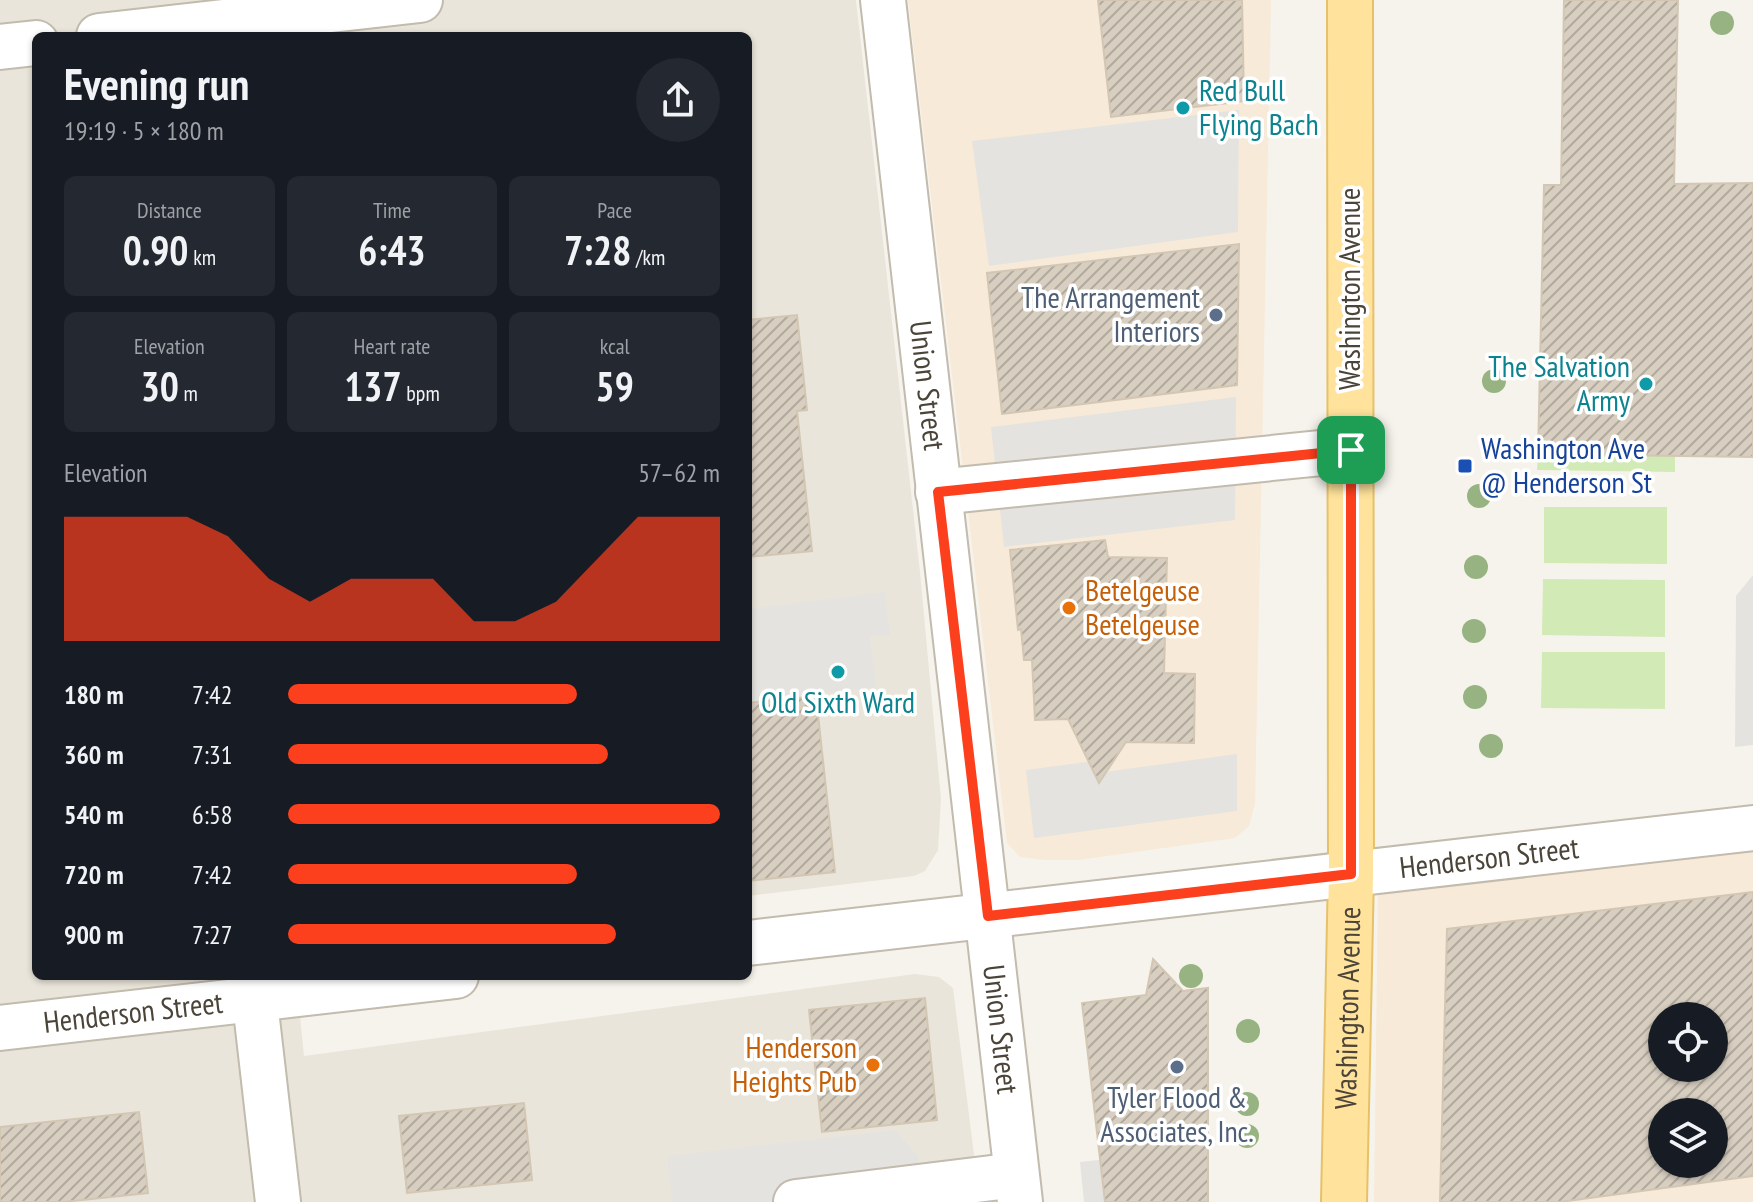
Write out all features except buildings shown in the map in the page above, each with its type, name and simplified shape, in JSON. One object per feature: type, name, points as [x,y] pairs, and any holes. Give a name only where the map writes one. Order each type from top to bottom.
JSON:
[{"type":"main road","name":"Washington Avenue","points":[[1344,1202],[1351,874],[1350,0]]},
{"type":"street","points":[[111,32],[142,22],[420,0]]},
{"type":"street","name":"Union Street","points":[[883,0],[1018,1188]]},
{"type":"street","points":[[0,47],[32,43]]},
{"type":"street","points":[[938,492],[1351,450]]},
{"type":"street","name":"Henderson Street","points":[[752,943],[1753,828]]},
{"type":"street","name":"Henderson Street","points":[[0,1028],[253,988],[388,980]]},
{"type":"street","points":[[253,988],[278,1202]]},
{"type":"street","points":[[796,1202],[1018,1188]]},
{"type":"shaded area","name":"Old Sixth Ward","points":[[0,0],[856,0],[920,572],[941,799],[938,850],[925,871],[914,876],[752,896],[752,32],[32,32],[32,980],[296,980],[304,1056],[915,974],[939,977],[953,988],[980,1202],[0,1202]]},
{"type":"shaded area","points":[[908,0],[1271,0],[1255,803],[1249,826],[1235,838],[1078,860],[1020,857],[1007,843]]},
{"type":"shaded area","points":[[1239,110],[1238,232],[989,266],[972,141]]},
{"type":"shaded area","points":[[1236,397],[1235,520],[1004,547],[991,427]]},
{"type":"shaded area","points":[[1753,575],[1753,745],[1735,747],[1736,596]]},
{"type":"shaded area","points":[[885,592],[890,635],[870,637],[876,687],[752,702],[752,609]]},
{"type":"shaded area","points":[[1237,754],[1237,811],[1034,838],[1026,770],[1094,761],[1097,773]]},
{"type":"shaded area","points":[[1753,849],[1753,1202],[1374,1202],[1378,894]]},
{"type":"shaded area","points":[[895,1130],[918,1156],[915,1202],[672,1202],[667,1156]]},
{"type":"shaded area","points":[[1145,1155],[1150,1202],[1084,1202],[1080,1162]]},
{"type":"green space","points":[[1538,454],[1675,456],[1675,472],[1537,470]]},
{"type":"green space","points":[[1544,507],[1667,507],[1667,564],[1544,563]]},
{"type":"green space","points":[[1543,579],[1665,580],[1665,637],[1542,635]]},
{"type":"green space","points":[[1542,652],[1665,652],[1665,709],[1541,708]]},
{"type":"place","name":"Red Bull Flying Bach","points":[[1183,108]]},
{"type":"place","name":"The Arrangement Interiors","points":[[1216,315]]},
{"type":"place","name":"The Salvation Army","points":[[1646,384]]},
{"type":"place","name":"Washington Ave @ Henderson St","points":[[1465,466]]},
{"type":"place","name":"Betelgeuse Betelgeuse","points":[[1069,608]]},
{"type":"place","name":"Old Sixth Ward","points":[[838,672]]},
{"type":"place","name":"Henderson Heights Pub","points":[[873,1065]]},
{"type":"place","name":"Tyler Flood & Associates, Inc.","points":[[1177,1067]]},
{"type":"route","points":[[1351,450],[1351,874],[988,916],[938,492],[1351,450]]}]
